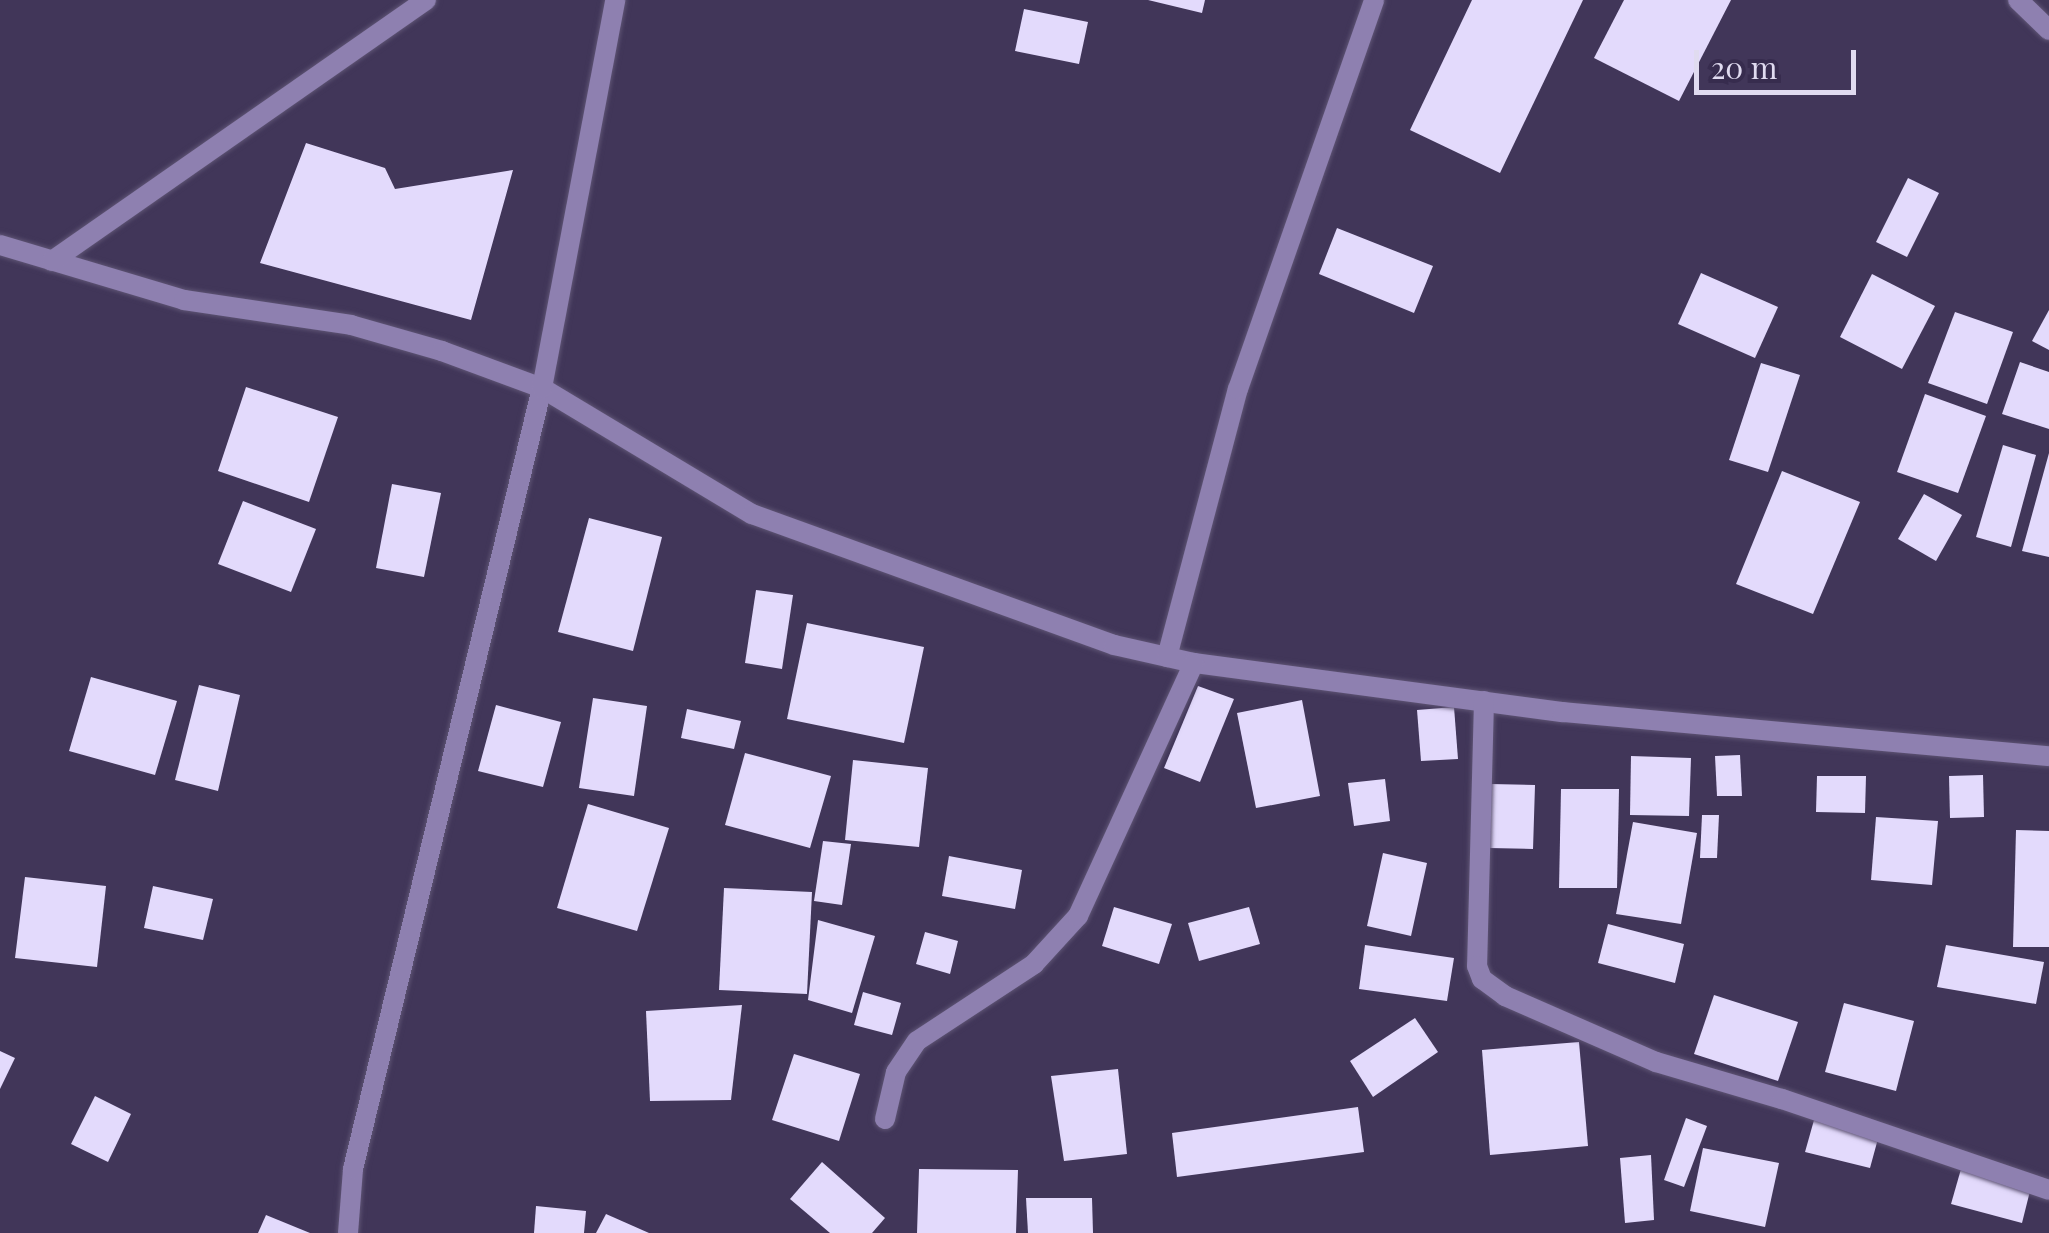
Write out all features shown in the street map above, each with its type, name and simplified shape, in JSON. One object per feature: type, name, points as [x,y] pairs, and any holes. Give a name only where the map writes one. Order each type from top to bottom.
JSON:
[{"type":"street","points":[[52,261],[426,0]]},
{"type":"street","points":[[348,1233],[354,1169],[542,388],[615,0]]},
{"type":"street","points":[[1167,657],[1238,389],[1374,0]]},
{"type":"street","points":[[2018,0],[2049,30]]},
{"type":"street","points":[[0,246],[184,300],[351,325],[442,351],[542,388],[752,514],[1114,645],[1194,663],[1484,701],[2049,756]]},
{"type":"street","points":[[885,1119],[896,1072],[918,1042],[1034,964],[1078,916],[1194,663]]},
{"type":"street","points":[[1484,701],[1477,966],[1482,979],[1505,996],[1656,1062],[1782,1099],[2049,1190]]},
{"type":"building","points":[[1148,0],[1205,0],[1202,13]]},
{"type":"building","points":[[1472,0],[1583,0],[1500,173],[1410,130]]},
{"type":"building","points":[[1624,0],[1731,0],[1679,101],[1594,58]]},
{"type":"building","points":[[1024,9],[1088,22],[1079,64],[1015,51]]},
{"type":"building","points":[[306,143],[385,168],[395,189],[513,170],[471,320],[260,263]]},
{"type":"building","points":[[1908,178],[1939,193],[1907,257],[1876,242]]},
{"type":"building","points":[[1337,228],[1433,266],[1414,313],[1319,274]]},
{"type":"building","points":[[1701,273],[1778,307],[1755,358],[1678,324]]},
{"type":"building","points":[[1872,274],[1935,306],[1902,369],[1840,337]]},
{"type":"building","points":[[2049,310],[2049,350],[2032,341]]},
{"type":"building","points":[[1955,312],[2013,332],[1987,404],[1928,383]]},
{"type":"building","points":[[2020,362],[2049,372],[2049,429],[2002,414]]},
{"type":"building","points":[[1761,363],[1800,375],[1768,472],[1729,460]]},
{"type":"building","points":[[246,387],[338,417],[309,502],[218,471]]},
{"type":"building","points":[[1925,394],[1986,416],[1958,493],[1897,472]]},
{"type":"building","points":[[2003,445],[2036,455],[2011,547],[1976,537]]},
{"type":"building","points":[[2049,453],[2049,557],[2022,551]]},
{"type":"building","points":[[1782,471],[1860,502],[1813,614],[1736,584]]},
{"type":"building","points":[[392,484],[441,493],[424,577],[376,568]]},
{"type":"building","points":[[1924,494],[1962,515],[1936,561],[1898,539]]},
{"type":"building","points":[[243,501],[316,529],[291,592],[218,564]]},
{"type":"building","points":[[589,518],[662,537],[633,651],[558,632]]},
{"type":"building","points":[[756,590],[793,595],[782,669],[745,663]]},
{"type":"building","points":[[807,623],[924,647],[904,743],[787,719]]},
{"type":"building","points":[[91,677],[177,701],[155,775],[69,751]]},
{"type":"building","points":[[199,685],[240,695],[218,791],[175,780]]},
{"type":"building","points":[[1198,686],[1234,699],[1200,782],[1164,768]]},
{"type":"building","points":[[593,698],[647,706],[634,796],[579,788]]},
{"type":"building","points":[[1302,700],[1320,796],[1256,808],[1237,713]]},
{"type":"building","points":[[496,705],[561,722],[543,787],[478,771]]},
{"type":"building","points":[[1454,707],[1458,759],[1421,761],[1417,710]]},
{"type":"building","points":[[687,709],[741,721],[734,749],[681,738]]},
{"type":"building","points":[[745,753],[831,776],[810,848],[725,825]]},
{"type":"building","points":[[1740,755],[1742,796],[1717,796],[1715,756]]},
{"type":"building","points":[[1631,756],[1691,758],[1689,816],[1630,815]]},
{"type":"building","points":[[853,760],[928,768],[919,847],[845,840]]},
{"type":"building","points":[[1983,775],[1984,817],[1950,818],[1949,776]]},
{"type":"building","points":[[1817,776],[1866,776],[1865,813],[1816,812]]},
{"type":"building","points":[[1385,779],[1390,821],[1354,826],[1348,783]]},
{"type":"building","points":[[1491,784],[1535,785],[1533,849],[1489,848]]},
{"type":"building","points":[[1561,789],[1619,789],[1617,888],[1559,888]]},
{"type":"building","points":[[588,804],[669,828],[637,931],[557,908]]},
{"type":"building","points":[[1702,815],[1719,815],[1717,858],[1700,858]]},
{"type":"building","points":[[1876,817],[1938,821],[1932,885],[1871,880]]},
{"type":"building","points":[[1633,822],[1697,833],[1681,924],[1616,914]]},
{"type":"building","points":[[2016,830],[2049,831],[2049,947],[2013,947]]},
{"type":"building","points":[[823,841],[851,844],[842,905],[814,901]]},
{"type":"building","points":[[1383,853],[1427,863],[1411,936],[1367,926]]},
{"type":"building","points":[[949,856],[1022,870],[1015,909],[942,896]]},
{"type":"building","points":[[25,877],[106,886],[97,967],[15,958]]},
{"type":"building","points":[[153,886],[213,899],[203,940],[144,928]]},
{"type":"building","points":[[724,888],[812,892],[807,994],[719,990]]},
{"type":"building","points":[[1114,907],[1172,924],[1159,964],[1102,946]]},
{"type":"building","points":[[1249,907],[1260,944],[1199,961],[1188,923]]},
{"type":"building","points":[[818,920],[875,936],[852,1013],[808,1000]]},
{"type":"building","points":[[1608,924],[1684,944],[1675,983],[1598,963]]},
{"type":"building","points":[[925,932],[958,941],[950,974],[916,964]]},
{"type":"building","points":[[1365,945],[1454,958],[1447,1001],[1359,989]]},
{"type":"building","points":[[1946,945],[2044,962],[2036,1004],[1937,987]]},
{"type":"building","points":[[863,992],[901,1003],[892,1035],[854,1025]]},
{"type":"building","points":[[1714,995],[1798,1022],[1778,1081],[1694,1054]]},
{"type":"building","points":[[1844,1003],[1914,1021],[1896,1091],[1825,1072]]},
{"type":"building","points":[[742,1005],[731,1100],[650,1101],[646,1011]]},
{"type":"building","points":[[1415,1018],[1438,1052],[1373,1097],[1350,1061]]},
{"type":"building","points":[[1579,1042],[1588,1146],[1490,1155],[1482,1050]]},
{"type":"building","points":[[0,1051],[15,1058],[0,1089]]},
{"type":"building","points":[[794,1054],[860,1074],[839,1141],[772,1120]]},
{"type":"building","points":[[1118,1069],[1127,1154],[1064,1161],[1051,1076]]},
{"type":"building","points":[[95,1096],[131,1114],[108,1162],[71,1144]]},
{"type":"building","points":[[1358,1107],[1364,1152],[1177,1177],[1172,1133]]},
{"type":"building","points":[[1686,1118],[1707,1126],[1684,1187],[1664,1180]]},
{"type":"building","points":[[1814,1120],[1879,1135],[1870,1168],[1805,1152]]},
{"type":"building","points":[[1703,1148],[1779,1163],[1765,1227],[1690,1211]]},
{"type":"building","points":[[1651,1155],[1654,1220],[1625,1223],[1620,1158]]},
{"type":"building","points":[[822,1162],[885,1218],[872,1233],[830,1233],[790,1199]]},
{"type":"building","points":[[919,1169],[1018,1170],[1016,1233],[917,1233]]},
{"type":"building","points":[[1961,1169],[2031,1187],[2022,1223],[1951,1204]]},
{"type":"building","points":[[1026,1198],[1092,1198],[1093,1233],[1028,1233]]},
{"type":"building","points":[[536,1206],[586,1211],[584,1233],[534,1233]]},
{"type":"building","points":[[606,1214],[649,1233],[596,1233]]},
{"type":"building","points":[[266,1215],[310,1233],[258,1233]]}]
